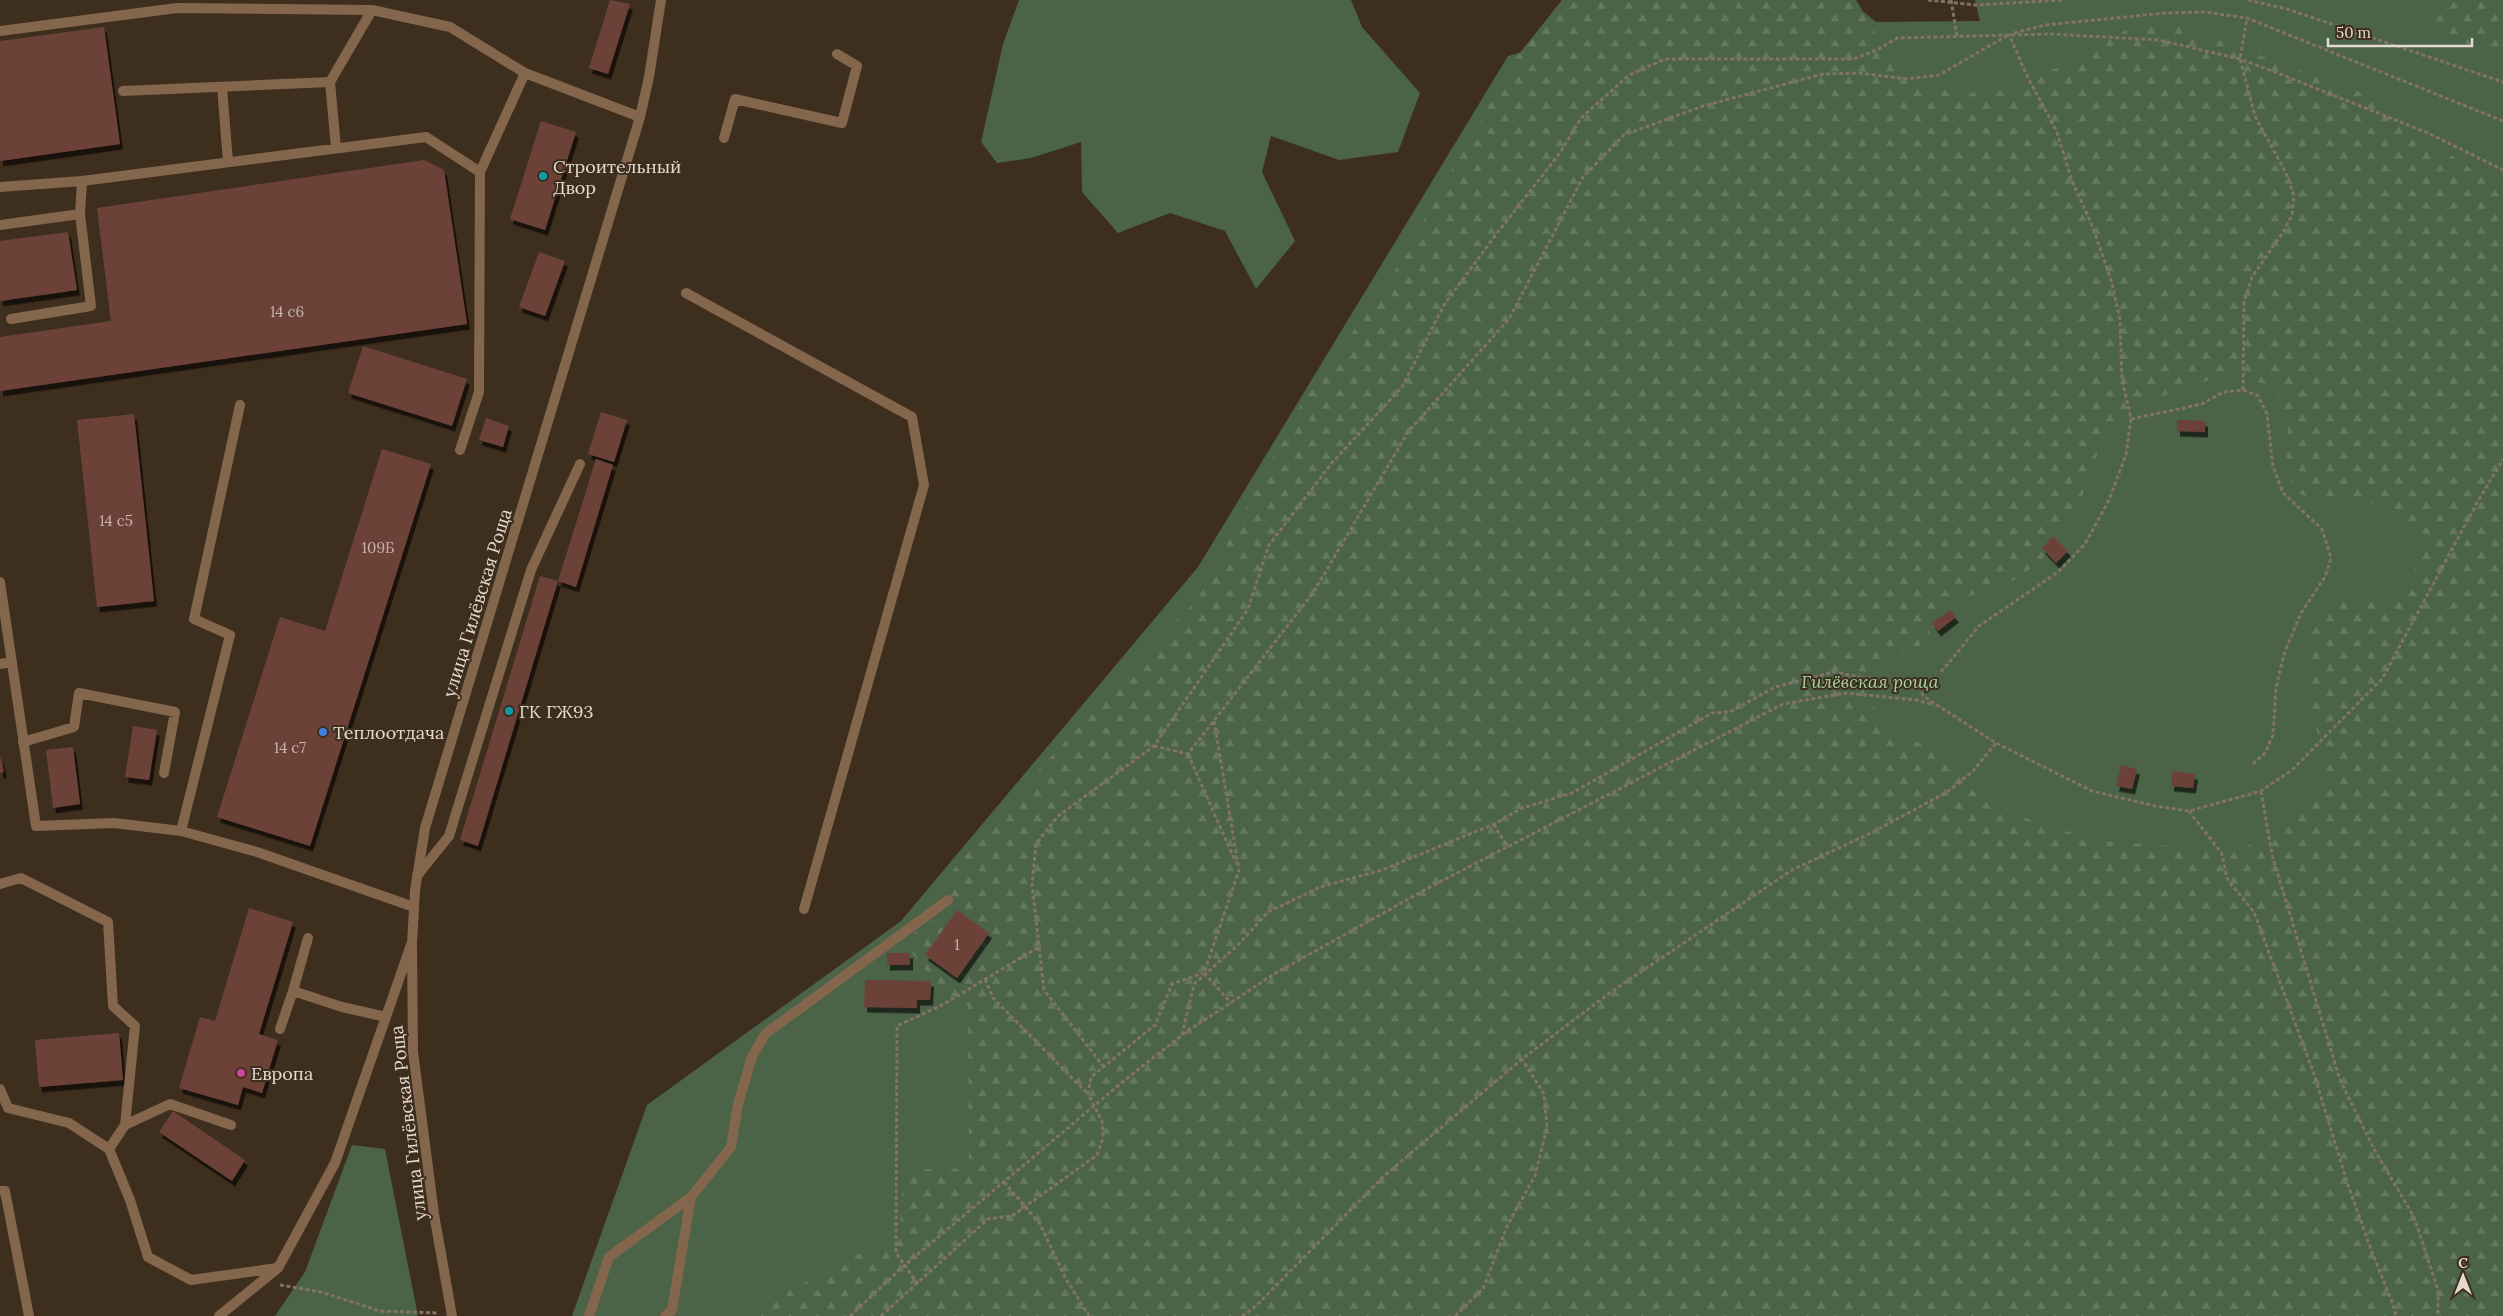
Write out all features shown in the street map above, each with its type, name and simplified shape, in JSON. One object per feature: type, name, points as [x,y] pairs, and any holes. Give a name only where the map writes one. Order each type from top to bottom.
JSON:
[{"type":"street","name":"улица Гилёвская Роща","points":[[452,1315],[434,1214],[413,1052],[412,944],[417,876],[425,828],[640,117],[649,77],[661,0]]},
{"type":"street","points":[[0,31],[178,8],[372,10],[450,27],[525,73],[640,117]]},
{"type":"street","points":[[336,148],[330,82],[372,10]]},
{"type":"street","points":[[724,138],[735,99],[842,123],[858,66],[837,54]]},
{"type":"street","points":[[460,450],[479,392],[480,172],[525,73]]},
{"type":"street","points":[[123,91],[330,82]]},
{"type":"street","points":[[222,87],[228,162]]},
{"type":"street","points":[[0,187],[82,181],[426,136],[480,172]]},
{"type":"street","points":[[11,319],[92,306],[80,214],[82,181]]},
{"type":"street","points":[[0,226],[80,214]]},
{"type":"street","points":[[686,293],[912,417],[924,485],[804,909]]},
{"type":"street","points":[[181,831],[230,635],[194,620],[240,404]]},
{"type":"street","points":[[417,876],[449,836],[531,570],[580,464]]},
{"type":"street","points":[[0,582],[36,826],[114,823],[181,831],[257,852],[414,907]]},
{"type":"street","points":[[0,664],[12,662]]},
{"type":"street","points":[[23,742],[74,727],[79,693],[175,712],[164,773]]},
{"type":"street","points":[[0,884],[21,878],[108,922],[114,1006],[135,1026],[125,1125],[109,1149]]},
{"type":"street","points":[[589,1316],[610,1257],[691,1197],[731,1146],[738,1104],[752,1057],[765,1034],[948,900]]},
{"type":"street","points":[[280,1029],[308,938]]},
{"type":"street","points":[[219,1316],[278,1268],[335,1163],[412,944]]},
{"type":"street","points":[[293,991],[342,1007],[386,1017]]},
{"type":"street","points":[[0,1090],[8,1108],[70,1123],[109,1149],[130,1200],[148,1257],[191,1280],[278,1268]]},
{"type":"street","points":[[125,1125],[170,1104],[231,1125]]},
{"type":"street","points":[[0,1192],[5,1191],[29,1316]]},
{"type":"street","points":[[665,1316],[672,1310],[691,1197]]},
{"type":"path","points":[[1928,0],[1976,5],[2064,0]]},
{"type":"path","points":[[2248,0],[2287,9],[2503,82]]},
{"type":"path","points":[[1951,2],[1957,36]]},
{"type":"path","points":[[1188,754],[1312,594],[1408,432],[1509,319],[1582,177],[1624,135],[1704,106],[1823,74],[1859,73],[1907,79],[1939,76],[2009,34],[2045,25],[2165,13],[2205,12],[2248,18],[2503,121]]},
{"type":"path","points":[[2243,390],[2244,302],[2252,277],[2284,231],[2292,215],[2294,196],[2286,173],[2255,116],[2240,59],[2248,18]]},
{"type":"path","points":[[1941,672],[1978,626],[2058,572],[2085,544],[2109,500],[2126,455],[2131,419],[2122,380],[2120,319],[2111,280],[2092,224],[2072,181],[2057,132],[2026,74],[2009,34]]},
{"type":"path","points":[[1104,1068],[1044,990],[1032,885],[1036,844],[1058,816],[1154,746],[1248,609],[1269,545],[1331,464],[1402,386],[1444,305],[1494,237],[1560,153],[1582,118],[1629,75],[1665,59],[1853,59],[1877,50],[1897,38],[2009,34],[2159,40],[2240,59],[2428,133],[2503,170]]},
{"type":"path","points":[[2131,419],[2202,404],[2223,392],[2243,390],[2258,396],[2267,414],[2273,467],[2283,493],[2322,529],[2331,558],[2325,577],[2302,613],[2284,654],[2276,688],[2273,735],[2265,753],[2252,765]]},
{"type":"path","points":[[1182,1035],[1194,984],[1204,973],[1238,945],[1268,912],[1320,886],[1382,870],[1494,824],[1522,808],[1572,793],[1682,728],[1712,713],[1730,712],[1776,687],[1834,672],[1880,680],[1918,682],[1923,696],[1996,743],[2092,791],[2155,806],[2189,811],[2261,791],[2292,770],[2382,679],[2478,501],[2503,459]]},
{"type":"path","points":[[850,1316],[905,1265],[1095,1105],[1182,1035],[1274,974],[1430,886],[1507,848],[1783,704],[1846,693],[1916,700],[1937,706]]},
{"type":"path","points":[[1204,973],[1239,870],[1214,721]]},
{"type":"path","points":[[1242,1316],[1256,1306],[1384,1176],[1522,1059],[1611,992],[1792,870],[1873,832],[1947,792],[1973,772],[1996,743]]},
{"type":"path","points":[[1154,746],[1188,754]]},
{"type":"path","points":[[1188,754],[1239,870]]},
{"type":"path","points":[[2261,791],[2272,855],[2340,1080],[2374,1149],[2414,1217],[2438,1290],[2438,1316]]},
{"type":"path","points":[[2189,811],[2222,854],[2227,880],[2254,912],[2280,977],[2314,1074],[2348,1182],[2396,1316]]},
{"type":"path","points":[[1494,824],[1507,848]]},
{"type":"path","points":[[918,1284],[896,1253],[897,1026],[944,1004],[1039,947]]},
{"type":"path","points":[[1204,973],[1231,1002]]},
{"type":"path","points":[[1088,1094],[1091,1077],[1155,1025],[1172,984],[1204,973]]},
{"type":"path","points":[[881,1316],[988,1220],[1012,1216],[1097,1155],[1103,1138],[1102,1121],[1088,1094],[993,998],[985,979]]},
{"type":"path","points":[[1454,1316],[1483,1290],[1507,1226],[1535,1176],[1546,1127],[1544,1094],[1522,1059]]},
{"type":"path","points":[[1004,1182],[1040,1224],[1066,1279],[1089,1316]]},
{"type":"path","points":[[260,1282],[321,1292],[380,1311],[452,1315]]},
{"type":"green space","points":[[1019,0],[1351,0],[1362,27],[1420,93],[1398,152],[1339,160],[1271,136],[1262,172],[1295,241],[1256,289],[1225,231],[1170,213],[1118,233],[1082,192],[1081,142],[1031,158],[997,163],[981,142],[1003,44]]},
{"type":"green space","name":"Гилёвская роща","points":[[1562,0],[1856,0],[1884,47],[1912,77],[1948,91],[1991,94],[2070,63],[2131,27],[2149,21],[2169,22],[2360,92],[2503,191],[2503,1316],[740,1316],[900,1233],[903,1170],[969,1168],[968,1006],[954,1006],[903,942],[950,905],[950,874],[1002,810],[1199,597],[1300,406],[1390,279],[1515,59]],"holes":[[[2215,378],[2247,378],[2275,388],[2288,422],[2286,462],[2293,491],[2319,502],[2371,503],[2402,514],[2418,537],[2415,571],[2391,602],[2348,597],[2319,615],[2309,641],[2305,675],[2320,746],[2320,784],[2293,825],[2241,849],[2181,847],[2107,841],[2041,825],[1997,803],[1933,750],[1891,730],[1877,717],[1869,684],[1889,660],[1930,641],[1929,622],[1949,604],[2017,579],[2055,548],[2081,499],[2100,446],[2134,406]]]},
{"type":"green space","name":"Гилёвская роща","points":[[1697,0],[1849,0],[1876,22],[1980,21],[1975,0],[2503,0],[2503,1316],[572,1316],[647,1105],[901,921],[1198,567],[1508,56]]},
{"type":"green space","points":[[2440,0],[2503,0],[2503,64],[2428,22]]},
{"type":"green space","points":[[352,1145],[385,1149],[418,1316],[275,1316],[305,1272]]},
{"type":"building","points":[[610,0],[630,4],[608,74],[589,68]]},
{"type":"building","points":[[104,27],[120,144],[0,161],[0,41]]},
{"type":"building","name":"Строительный Двор","points":[[541,121],[576,132],[545,230],[510,219]]},
{"type":"building","points":[[424,160],[444,170],[467,324],[0,391],[0,337],[111,321],[97,208]]},
{"type":"building","points":[[68,232],[77,290],[0,301],[0,241]]},
{"type":"building","points":[[539,252],[565,261],[545,316],[519,307]]},
{"type":"building","points":[[363,346],[467,379],[452,426],[348,393]]},
{"type":"building","points":[[601,412],[627,420],[614,462],[588,454]]},
{"type":"building","points":[[134,414],[154,601],[97,607],[77,420]]},
{"type":"building","points":[[486,418],[509,426],[503,447],[479,440]]},
{"type":"building","points":[[2177,420],[2205,421],[2205,432],[2177,431]]},
{"type":"building","points":[[382,449],[431,464],[310,846],[217,817],[280,617],[325,631]]},
{"type":"building","points":[[596,459],[613,465],[576,587],[558,581]]},
{"type":"building","points":[[2053,536],[2068,551],[2056,563],[2042,548]]},
{"type":"building","name":"ГК ГЖ93","points":[[540,576],[558,581],[478,846],[460,840]]},
{"type":"building","points":[[1950,610],[1956,617],[1938,631],[1932,623]]},
{"type":"building","points":[[133,726],[157,730],[149,780],[125,777]]},
{"type":"building","points":[[73,747],[80,804],[53,808],[46,750]]},
{"type":"building","points":[[0,756],[4,772],[0,773]]},
{"type":"building","points":[[2121,765],[2137,769],[2132,789],[2116,786]]},
{"type":"building","points":[[2172,771],[2195,774],[2193,788],[2171,786]]},
{"type":"building","points":[[249,908],[293,922],[259,1034],[278,1040],[262,1093],[243,1087],[238,1105],[179,1088],[200,1017],[215,1021]]},
{"type":"building","points":[[957,910],[989,933],[957,978],[925,955]]},
{"type":"building","points":[[887,953],[910,953],[910,965],[887,965]]},
{"type":"building","points":[[865,980],[931,981],[930,1000],[917,1000],[917,1008],[864,1007]]},
{"type":"building","points":[[119,1033],[123,1080],[39,1087],[35,1040]]},
{"type":"building","points":[[173,1111],[245,1160],[232,1181],[159,1132]]},
{"type":"place","name":"Строительный Двор","points":[[543,176]]},
{"type":"place","name":"ГК ГЖ93","points":[[509,711]]},
{"type":"place","name":"Теплоотдача","points":[[323,732]]},
{"type":"place","name":"Европа","points":[[241,1073]]}]
